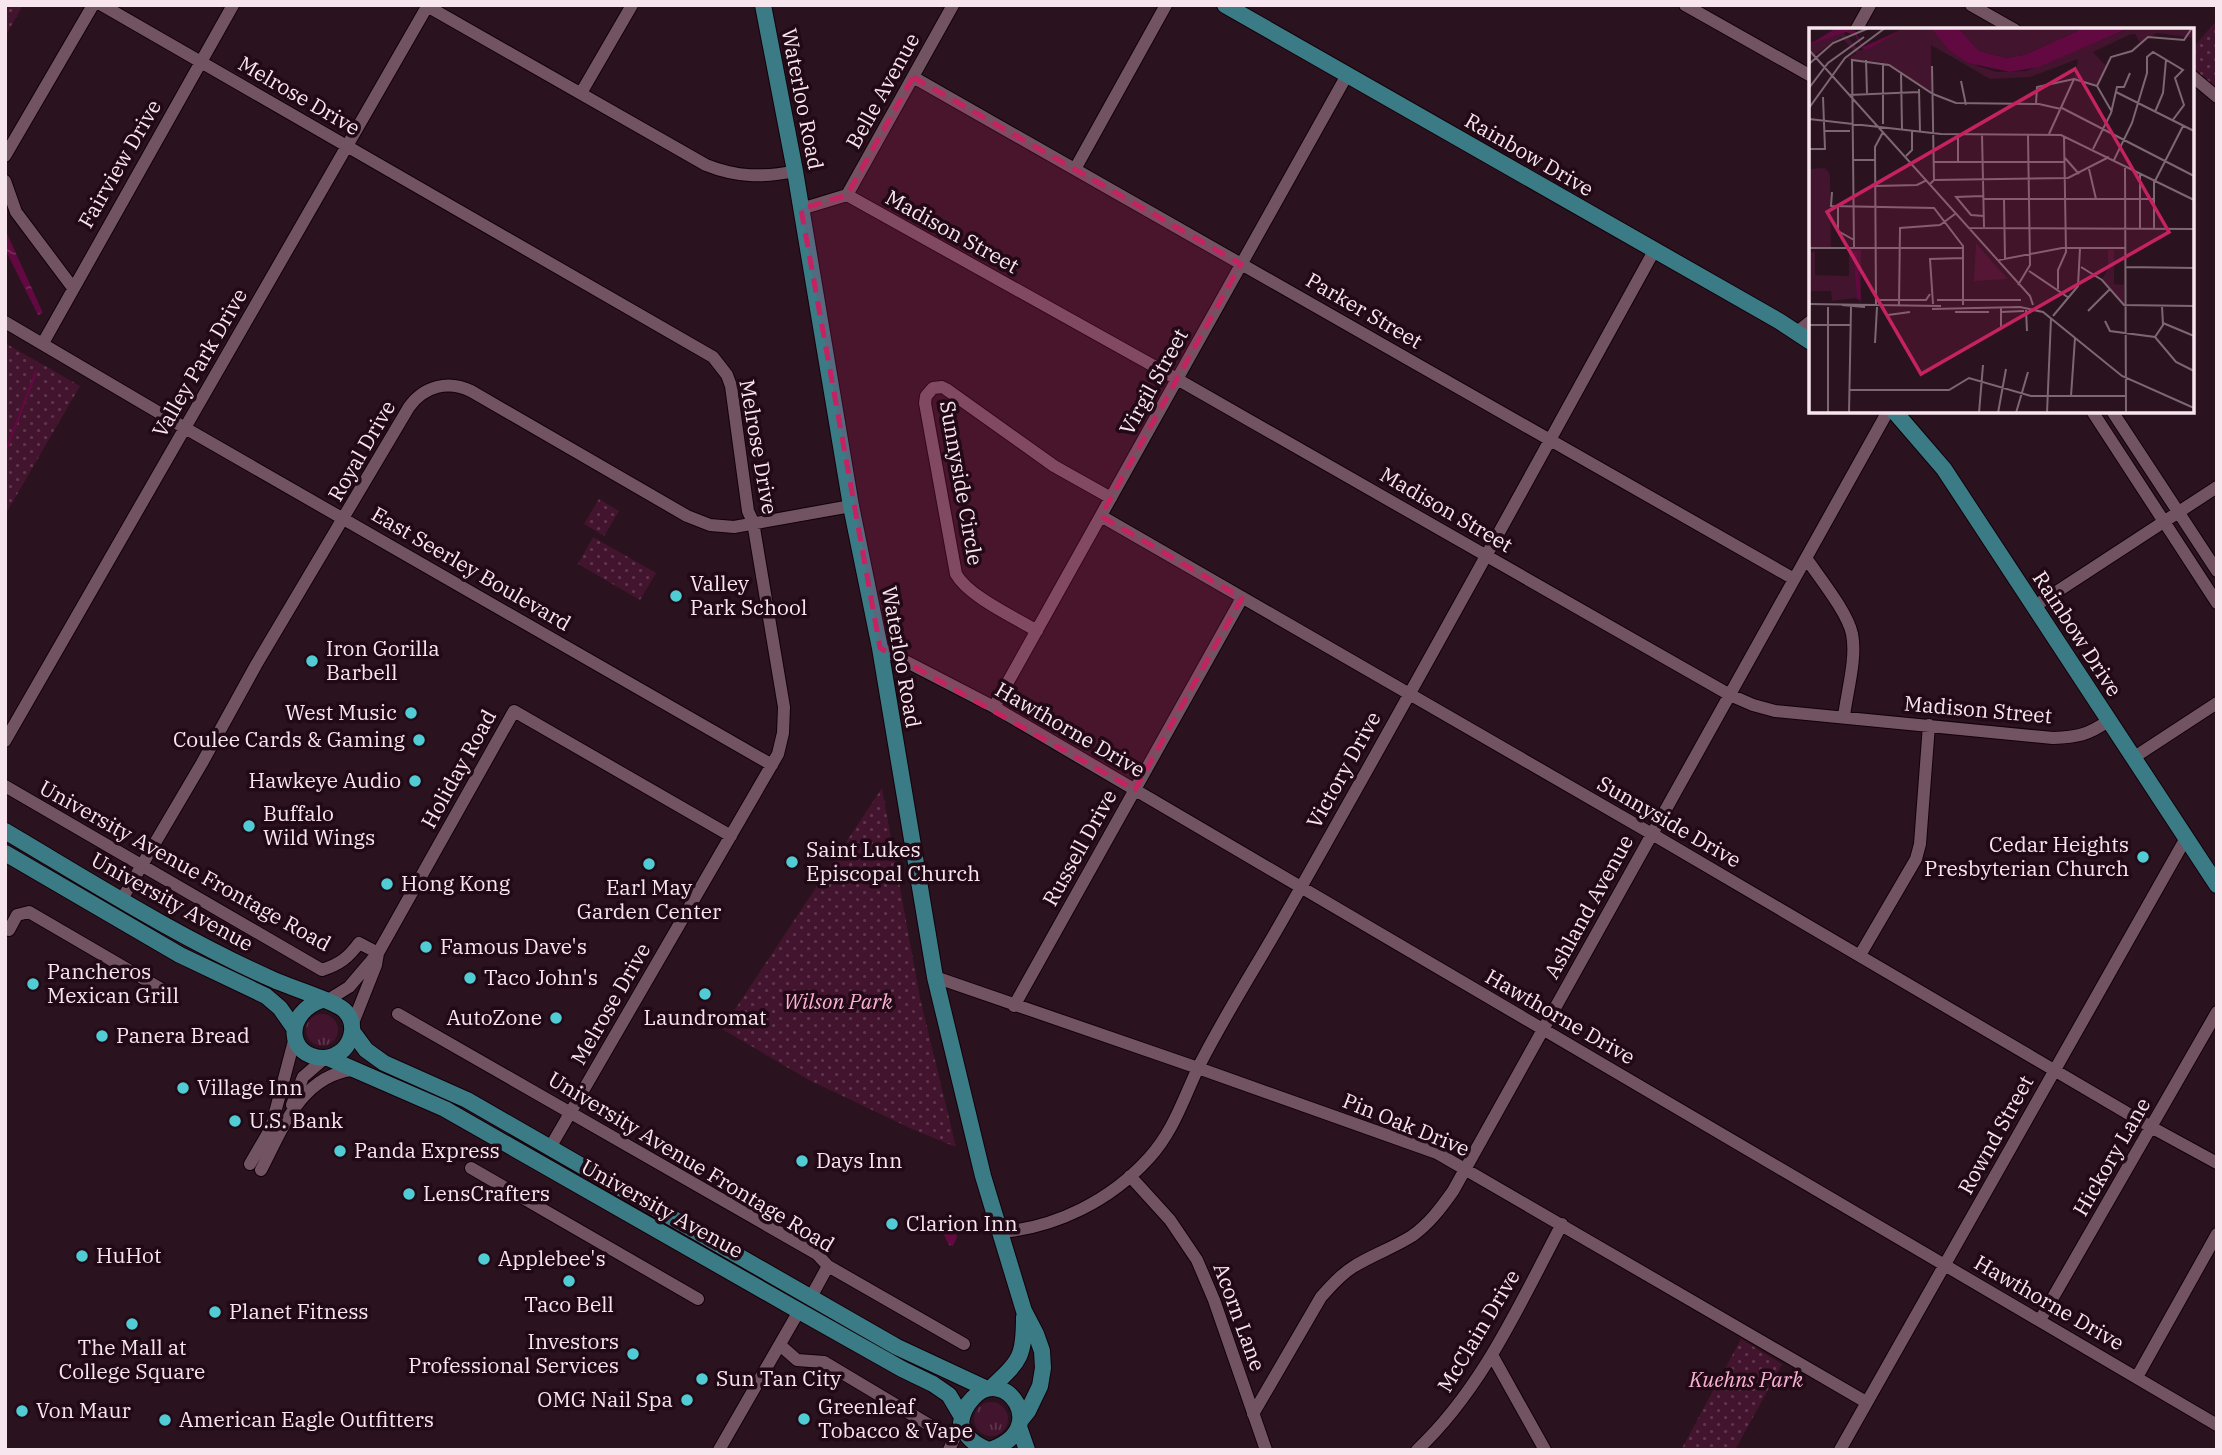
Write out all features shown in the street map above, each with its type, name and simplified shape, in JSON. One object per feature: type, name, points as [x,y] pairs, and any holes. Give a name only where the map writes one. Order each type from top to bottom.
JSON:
[{"type":"main road","name":"Waterloo Road","points":[[764,5],[795,171],[851,506],[880,648],[935,977],[983,1176],[1024,1311],[1042,1351],[1040,1386],[1020,1424]]},
{"type":"main road","name":"Rainbow Drive","points":[[1225,5],[1809,341]]},
{"type":"main road","name":"Rainbow Drive","points":[[1896,413],[1944,469],[2217,885]]},
{"type":"main road","name":"University Avenue","points":[[5,831],[230,961],[325,1000]]},
{"type":"main road","points":[[5,843],[20,852],[47,856]]},
{"type":"main road","name":"University Avenue","points":[[5,853],[180,955],[266,996],[280,1008],[294,1033]]},
{"type":"main road","points":[[38,872],[69,881],[108,902],[122,899]]},
{"type":"main road","points":[[325,1000],[338,1004],[346,1012],[353,1027],[344,1049],[326,1058],[305,1052],[294,1033],[298,1017],[304,1008],[325,1000]]},
{"type":"main road","name":"University Avenue","points":[[353,1027],[366,1051],[384,1063],[467,1100],[878,1335],[989,1387]]},
{"type":"main road","name":"University Avenue","points":[[326,1058],[445,1109],[799,1311],[933,1384],[948,1395],[961,1420]]},
{"type":"main road","points":[[467,1122],[501,1131],[535,1149],[551,1146]]},
{"type":"main road","points":[[799,1311],[814,1310],[847,1329],[878,1335]]},
{"type":"main road","name":"Waterloo Road","points":[[989,1387],[1021,1356],[1024,1311]]},
{"type":"main road","points":[[1020,1424],[1012,1438],[1004,1445],[987,1450],[965,1436],[961,1420],[971,1400],[989,1387],[1009,1394],[1020,1410],[1020,1424],[1027,1450]]},
{"type":"street","points":[[5,156],[93,5]]},
{"type":"street","name":"Melrose Drive","points":[[102,5],[713,357],[727,375],[734,397],[748,511],[753,522],[783,707],[783,733],[772,765],[551,1146]]},
{"type":"street","name":"Fairview Drive","points":[[43,344],[233,5]]},
{"type":"street","points":[[581,93],[632,5]]},
{"type":"street","name":"Belle Avenue","points":[[847,195],[953,5]]},
{"type":"street","points":[[1075,169],[1166,5]]},
{"type":"street","points":[[1685,5],[1809,75]]},
{"type":"street","points":[[1857,28],[1870,5]]},
{"type":"street","points":[[1971,5],[2011,28]]},
{"type":"street","points":[[427,6],[706,165],[720,171],[753,177],[795,171]]},
{"type":"street","name":"Valley Park Drive","points":[[5,741],[427,6]]},
{"type":"street","name":"Virgil Street","points":[[994,707],[1347,75]]},
{"type":"street","name":"Parker Street","points":[[913,77],[1794,579]]},
{"type":"street","points":[[2194,78],[2217,97]]},
{"type":"street","points":[[5,181],[16,212],[73,288]]},
{"type":"street","points":[[801,209],[847,195]]},
{"type":"street","name":"Madison Street","points":[[847,195],[1177,379],[1730,695],[1764,709],[2063,737],[2085,735],[2108,721]]},
{"type":"street","name":"Victory Drive","points":[[1000,1232],[1015,1231],[1072,1214],[1101,1199],[1147,1161],[1169,1131],[1198,1068],[1654,250]]},
{"type":"street","name":"East Seerley Boulevard","points":[[5,322],[772,765]]},
{"type":"street","points":[[1797,332],[1809,323]]},
{"type":"street","name":"Royal Drive","points":[[122,899],[256,665],[414,400],[429,389],[446,384],[471,391],[709,525],[734,527],[851,506]]},
{"type":"street","name":"Sunnyside Circle","points":[[1037,631],[971,591],[956,573],[925,403],[926,396],[933,388],[946,389],[1054,466],[1111,498]]},
{"type":"street","name":"Ashland Avenue","points":[[1253,1414],[1321,1297],[1329,1288],[1355,1266],[1394,1247],[1426,1224],[1453,1191],[1887,413]]},
{"type":"street","points":[[2093,413],[2217,603]]},
{"type":"street","points":[[2113,413],[2217,572]]},
{"type":"street","points":[[2035,606],[2217,487]]},
{"type":"street","name":"Sunnyside Drive","points":[[1101,516],[2217,1163]]},
{"type":"street","points":[[1806,558],[1852,632],[1853,647],[1844,716]]},
{"type":"street","name":"Russell Drive","points":[[1014,1006],[1242,598]]},
{"type":"street","name":"Hawthorne Drive","points":[[880,648],[994,707],[2217,1425]]},
{"type":"street","points":[[2133,758],[2217,703]]},
{"type":"street","name":"Holiday Road","points":[[325,1000],[349,987],[378,953],[514,711],[731,836]]},
{"type":"street","points":[[1860,955],[1916,859],[1920,844],[1929,725]]},
{"type":"street","name":"University Avenue Frontage Road","points":[[5,786],[322,970],[349,957],[359,943],[378,953]]},
{"type":"street","name":"Rownd Street","points":[[1840,1450],[2186,838]]},
{"type":"street","points":[[9,930],[18,915],[29,912],[168,993]]},
{"type":"street","name":"Holiday Road","points":[[353,1027],[378,953]]},
{"type":"street","name":"Pin Oak Drive","points":[[935,977],[1437,1153],[1867,1402]]},
{"type":"street","name":"Hickory Lane","points":[[2040,1320],[2217,1012]]},
{"type":"street","name":"University Avenue Frontage Road","points":[[398,1014],[817,1254],[828,1266],[964,1344]]},
{"type":"street","points":[[294,1033],[271,1128],[256,1167],[313,1086],[338,1072],[352,1070]]},
{"type":"street","points":[[288,1119],[300,1083],[326,1058]]},
{"type":"street","points":[[471,1168],[698,1299]]},
{"type":"street","name":"Acorn Lane","points":[[1130,1176],[1170,1220],[1197,1260],[1214,1300],[1266,1450]]},
{"type":"street","name":"McClain Drive","points":[[1417,1450],[1461,1402],[1492,1355],[1562,1224]]},
{"type":"street","points":[[2137,1377],[2217,1234]]},
{"type":"street","points":[[811,1297],[828,1266]]},
{"type":"street","points":[[719,1450],[799,1311]]},
{"type":"street","points":[[780,1345],[797,1360],[824,1362],[936,1429]]},
{"type":"street","points":[[1492,1355],[1545,1450]]},
{"type":"street","points":[[949,1450],[961,1420]]},
{"type":"highlighted area","points":[[913,77],[1241,264],[1101,516],[1242,598],[1135,790],[880,648],[801,209],[847,195]]},
{"type":"green space","points":[[5,5],[23,5],[5,37]]},
{"type":"green space","points":[[2217,20],[2217,99],[2194,79],[2194,47]]},
{"type":"green space","points":[[5,343],[80,386],[5,515]]},
{"type":"green space","points":[[599,499],[619,511],[604,536],[584,524]]},
{"type":"green space","points":[[593,537],[656,573],[640,600],[578,564]]},
{"type":"green space","name":"Wilson Park","points":[[882,788],[920,998],[956,1147],[809,1080],[722,1029]]},
{"type":"green space","points":[[322,1014],[334,1018],[338,1030],[334,1042],[322,1046],[310,1042],[306,1030],[310,1018]]},
{"type":"green space","name":"Kuehns Park","points":[[1741,1339],[1782,1364],[1735,1450],[1681,1450]]},
{"type":"green space","points":[[991,1402],[1003,1407],[1008,1419],[1003,1431],[991,1436],[979,1431],[974,1419],[979,1407]]},
{"type":"water","points":[[5,229],[43,313],[38,315],[5,249]]},
{"type":"water","points":[[939,1220],[949,1223],[954,1231],[957,1237],[953,1246],[949,1245],[944,1235],[937,1232]]},
{"type":"waterway","points":[[5,453],[36,372]]},
{"type":"place","name":"Valley Park School","points":[[676,596]]},
{"type":"place","name":"Iron Gorilla Barbell","points":[[312,661]]},
{"type":"place","name":"West Music","points":[[411,713]]},
{"type":"place","name":"Coulee Cards & Gaming","points":[[419,740]]},
{"type":"place","name":"Hawkeye Audio","points":[[415,781]]},
{"type":"place","name":"Buffalo Wild Wings","points":[[249,826]]},
{"type":"place","name":"Cedar Heights Presbyterian Church","points":[[2143,857]]},
{"type":"place","name":"Saint Lukes Episcopal Church","points":[[792,862]]},
{"type":"place","name":"Earl May Garden Center","points":[[649,864]]},
{"type":"place","name":"Hong Kong","points":[[387,884]]},
{"type":"place","name":"Famous Dave's","points":[[426,947]]},
{"type":"place","name":"Taco John's","points":[[470,978]]},
{"type":"place","name":"Pancheros Mexican Grill","points":[[33,984]]},
{"type":"place","name":"Laundromat","points":[[705,994]]},
{"type":"place","name":"AutoZone","points":[[556,1018]]},
{"type":"place","name":"Panera Bread","points":[[102,1036]]},
{"type":"place","name":"Village Inn","points":[[183,1088]]},
{"type":"place","name":"U.S. Bank","points":[[235,1121]]},
{"type":"place","name":"Panda Express","points":[[340,1151]]},
{"type":"place","name":"Days Inn","points":[[802,1161]]},
{"type":"place","name":"LensCrafters","points":[[409,1194]]},
{"type":"place","name":"Clarion Inn","points":[[892,1224]]},
{"type":"place","name":"HuHot","points":[[82,1256]]},
{"type":"place","name":"Applebee's","points":[[484,1259]]},
{"type":"place","name":"Taco Bell","points":[[569,1281]]},
{"type":"place","name":"Planet Fitness","points":[[215,1312]]},
{"type":"place","name":"The Mall at College Square","points":[[132,1324]]},
{"type":"place","name":"Investors Professional Services","points":[[633,1354]]},
{"type":"place","name":"Sun Tan City","points":[[702,1379]]},
{"type":"place","name":"OMG Nail Spa","points":[[687,1400]]},
{"type":"place","name":"Von Maur","points":[[22,1411]]},
{"type":"place","name":"Greenleaf Tobacco & Vape","points":[[804,1419]]},
{"type":"place","name":"American Eagle Outfitters","points":[[165,1420]]}]
